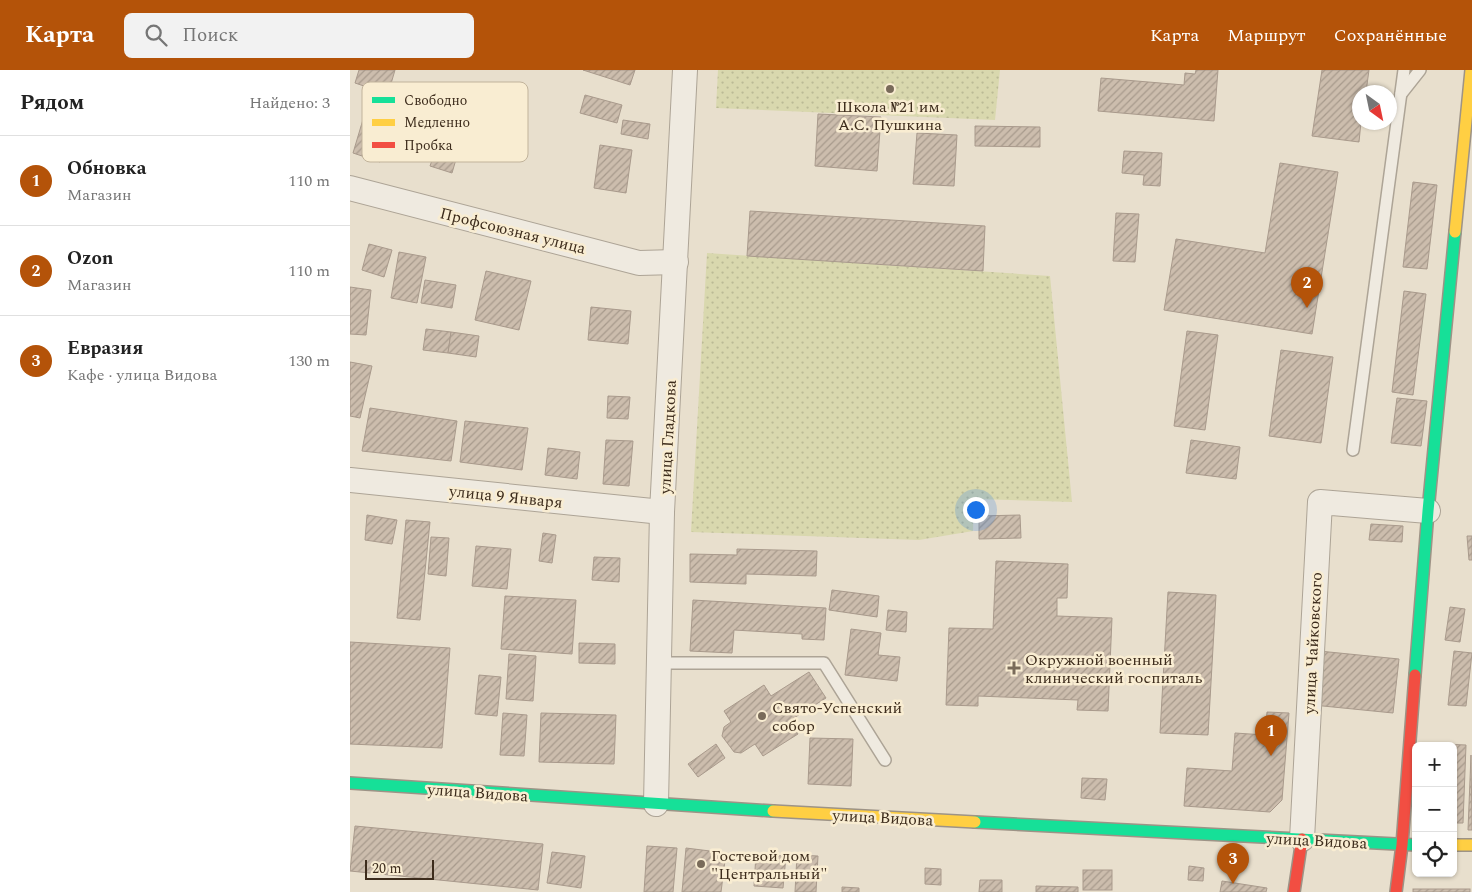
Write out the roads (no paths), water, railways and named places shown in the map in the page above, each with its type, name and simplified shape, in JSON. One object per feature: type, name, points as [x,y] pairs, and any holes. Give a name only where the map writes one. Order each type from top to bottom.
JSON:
[{"type":"street","name":"улица Гладкова","points":[[656,804],[662,512],[685,70]]},
{"type":"street","points":[[1396,892],[1402,845],[1428,511],[1471,70]]},
{"type":"street","name":"Профсоюзная улица","points":[[350,188],[639,262],[676,262]]},
{"type":"street","name":"улица 9 Января","points":[[350,480],[662,512]]},
{"type":"street","name":"улица Чайковского","points":[[1294,892],[1302,839],[1320,502],[1428,511]]},
{"type":"street","name":"улица Видова","points":[[350,783],[656,804],[1412,845]]},
{"type":"street","points":[[1457,845],[1472,845]]},
{"type":"lane","points":[[1353,450],[1404,70]]},
{"type":"lane","points":[[1401,94],[1420,70]]},
{"type":"lane","points":[[659,663],[824,662],[885,760]]},
{"type":"place","name":"Школа №21 им. А.С. Пушкина","points":[[890,89]]},
{"type":"place","name":"Ozon","points":[[1307,308]]},
{"type":"place","name":"Окружной военный клинический госпиталь","points":[[1014,668]]},
{"type":"place","name":"Свято-Успенский собор","points":[[762,716]]},
{"type":"place","name":"Обновка","points":[[1271,756]]},
{"type":"place","name":"Гостевой дом \"Центральный\"","points":[[701,864]]},
{"type":"place","name":"Евразия","points":[[1233,884]]}]
